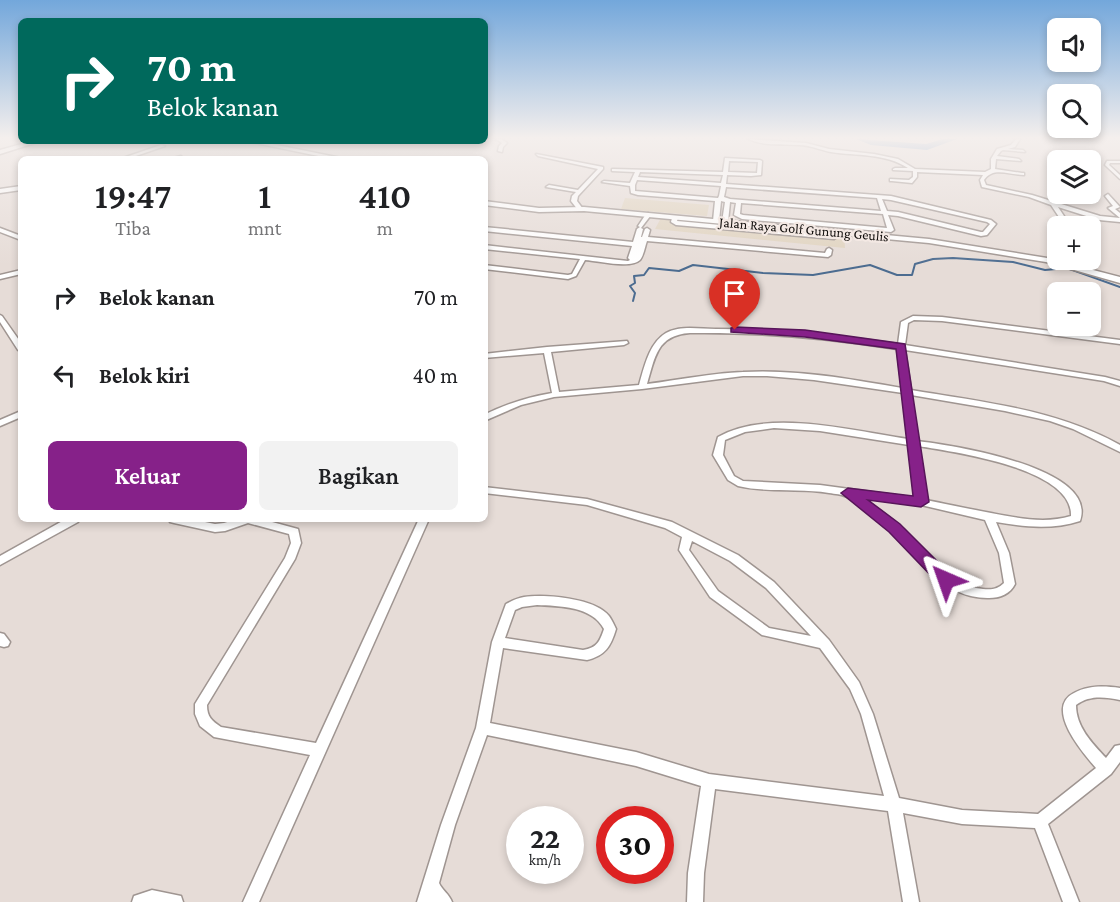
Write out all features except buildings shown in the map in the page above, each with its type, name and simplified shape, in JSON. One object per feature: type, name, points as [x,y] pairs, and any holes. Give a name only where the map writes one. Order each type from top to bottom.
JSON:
[{"type":"main road","name":"Jalan Raya Golf Gunung Geulis","points":[[488,204],[539,210],[580,208],[647,217],[720,222],[748,227],[835,231],[929,241],[1068,265],[1120,280]]},
{"type":"street","points":[[580,208],[574,201],[578,191],[588,181]]},
{"type":"street","points":[[634,181],[632,190],[638,193],[902,214],[979,234],[985,234],[993,224],[898,200],[689,181]]},
{"type":"street","points":[[720,222],[724,181]]},
{"type":"street","points":[[982,181],[984,186],[1047,202]]},
{"type":"street","points":[[604,182],[632,185]]},
{"type":"street","points":[[549,187],[578,191]]},
{"type":"street","points":[[0,191],[18,188]]},
{"type":"street","points":[[1108,196],[1118,207],[1111,208],[1120,218]]},
{"type":"street","points":[[739,201],[737,214],[742,217],[891,230],[879,198]]},
{"type":"street","points":[[1054,204],[1061,216]]},
{"type":"street","points":[[1056,204],[1098,218],[1120,218]]},
{"type":"street","points":[[488,247],[625,263],[634,261],[630,258],[650,220],[647,217]]},
{"type":"street","points":[[675,218],[676,223],[748,227]]},
{"type":"street","points":[[488,229],[828,255],[829,250]]},
{"type":"street","points":[[0,230],[18,237]]},
{"type":"street","points":[[488,267],[568,277],[574,275],[583,259]]},
{"type":"street","points":[[0,278],[18,273]]},
{"type":"street","points":[[0,317],[18,344]]},
{"type":"street","points":[[921,502],[901,347],[904,322],[913,318],[966,321],[1120,342]]},
{"type":"street","points":[[642,387],[648,365],[662,340],[675,333],[764,330],[901,347],[1094,377],[1120,384]]},
{"type":"street","points":[[488,356],[624,343]]},
{"type":"street","points":[[547,349],[556,395]]},
{"type":"street","points":[[488,416],[511,404],[556,395],[642,387],[740,374],[767,374],[831,380],[908,392],[1059,420],[1120,449]]},
{"type":"street","points":[[0,423],[18,415]]},
{"type":"street","points":[[784,426],[912,443],[982,456],[1038,472],[1072,498],[1078,510],[1076,518],[1070,522],[1054,525],[989,516],[921,502],[820,488],[741,484],[731,478],[718,455],[721,439],[746,428],[784,426]]},
{"type":"street","points":[[488,490],[587,502],[668,525],[734,558],[770,585],[825,644],[855,686],[867,714],[894,805],[911,902]]},
{"type":"street","points":[[848,493],[895,528],[946,580],[965,592],[978,595],[997,594],[1010,585],[1004,553],[989,516]]},
{"type":"street","points":[[0,561],[69,522]]},
{"type":"street","points":[[188,522],[215,528],[239,522]]},
{"type":"street","points":[[259,522],[294,532],[296,543],[290,559],[201,704],[201,716],[208,727],[219,732],[318,750]]},
{"type":"street","points":[[251,902],[423,522]]},
{"type":"street","points":[[688,535],[684,550],[714,594],[766,632],[825,644]]},
{"type":"street","points":[[425,902],[447,825],[483,728],[498,642],[510,608],[530,600],[573,604],[602,614],[610,626],[610,636],[600,651],[593,654],[583,655],[498,642]]},
{"type":"street","points":[[1106,769],[1072,726],[1069,712],[1070,702],[1084,692],[1102,691],[1120,694]]},
{"type":"street","points":[[483,728],[636,759],[709,781],[786,789],[962,817],[1040,821],[1106,769],[1120,751]]},
{"type":"street","points":[[695,902],[696,873],[709,781]]},
{"type":"street","points":[[1040,821],[1071,902]]},
{"type":"street","points":[[430,882],[437,896],[444,902]]},
{"type":"street","points":[[140,902],[152,898],[175,902]]},
{"type":"shaded area","points":[[625,198],[709,205],[707,216],[621,209]]},
{"type":"shaded area","points":[[661,218],[844,235],[845,248],[655,229]]},
{"type":"waterway","points":[[633,301],[635,293],[630,286],[635,283],[634,276],[644,275],[649,268],[679,271],[693,265],[763,273],[813,275],[870,265],[897,275],[912,275],[915,264],[933,259],[953,258],[1013,262],[1045,270],[1067,268],[1120,287]]},
{"type":"route","points":[[735,330],[805,333],[901,347],[921,502],[848,493],[874,510],[895,528],[946,580]]}]
